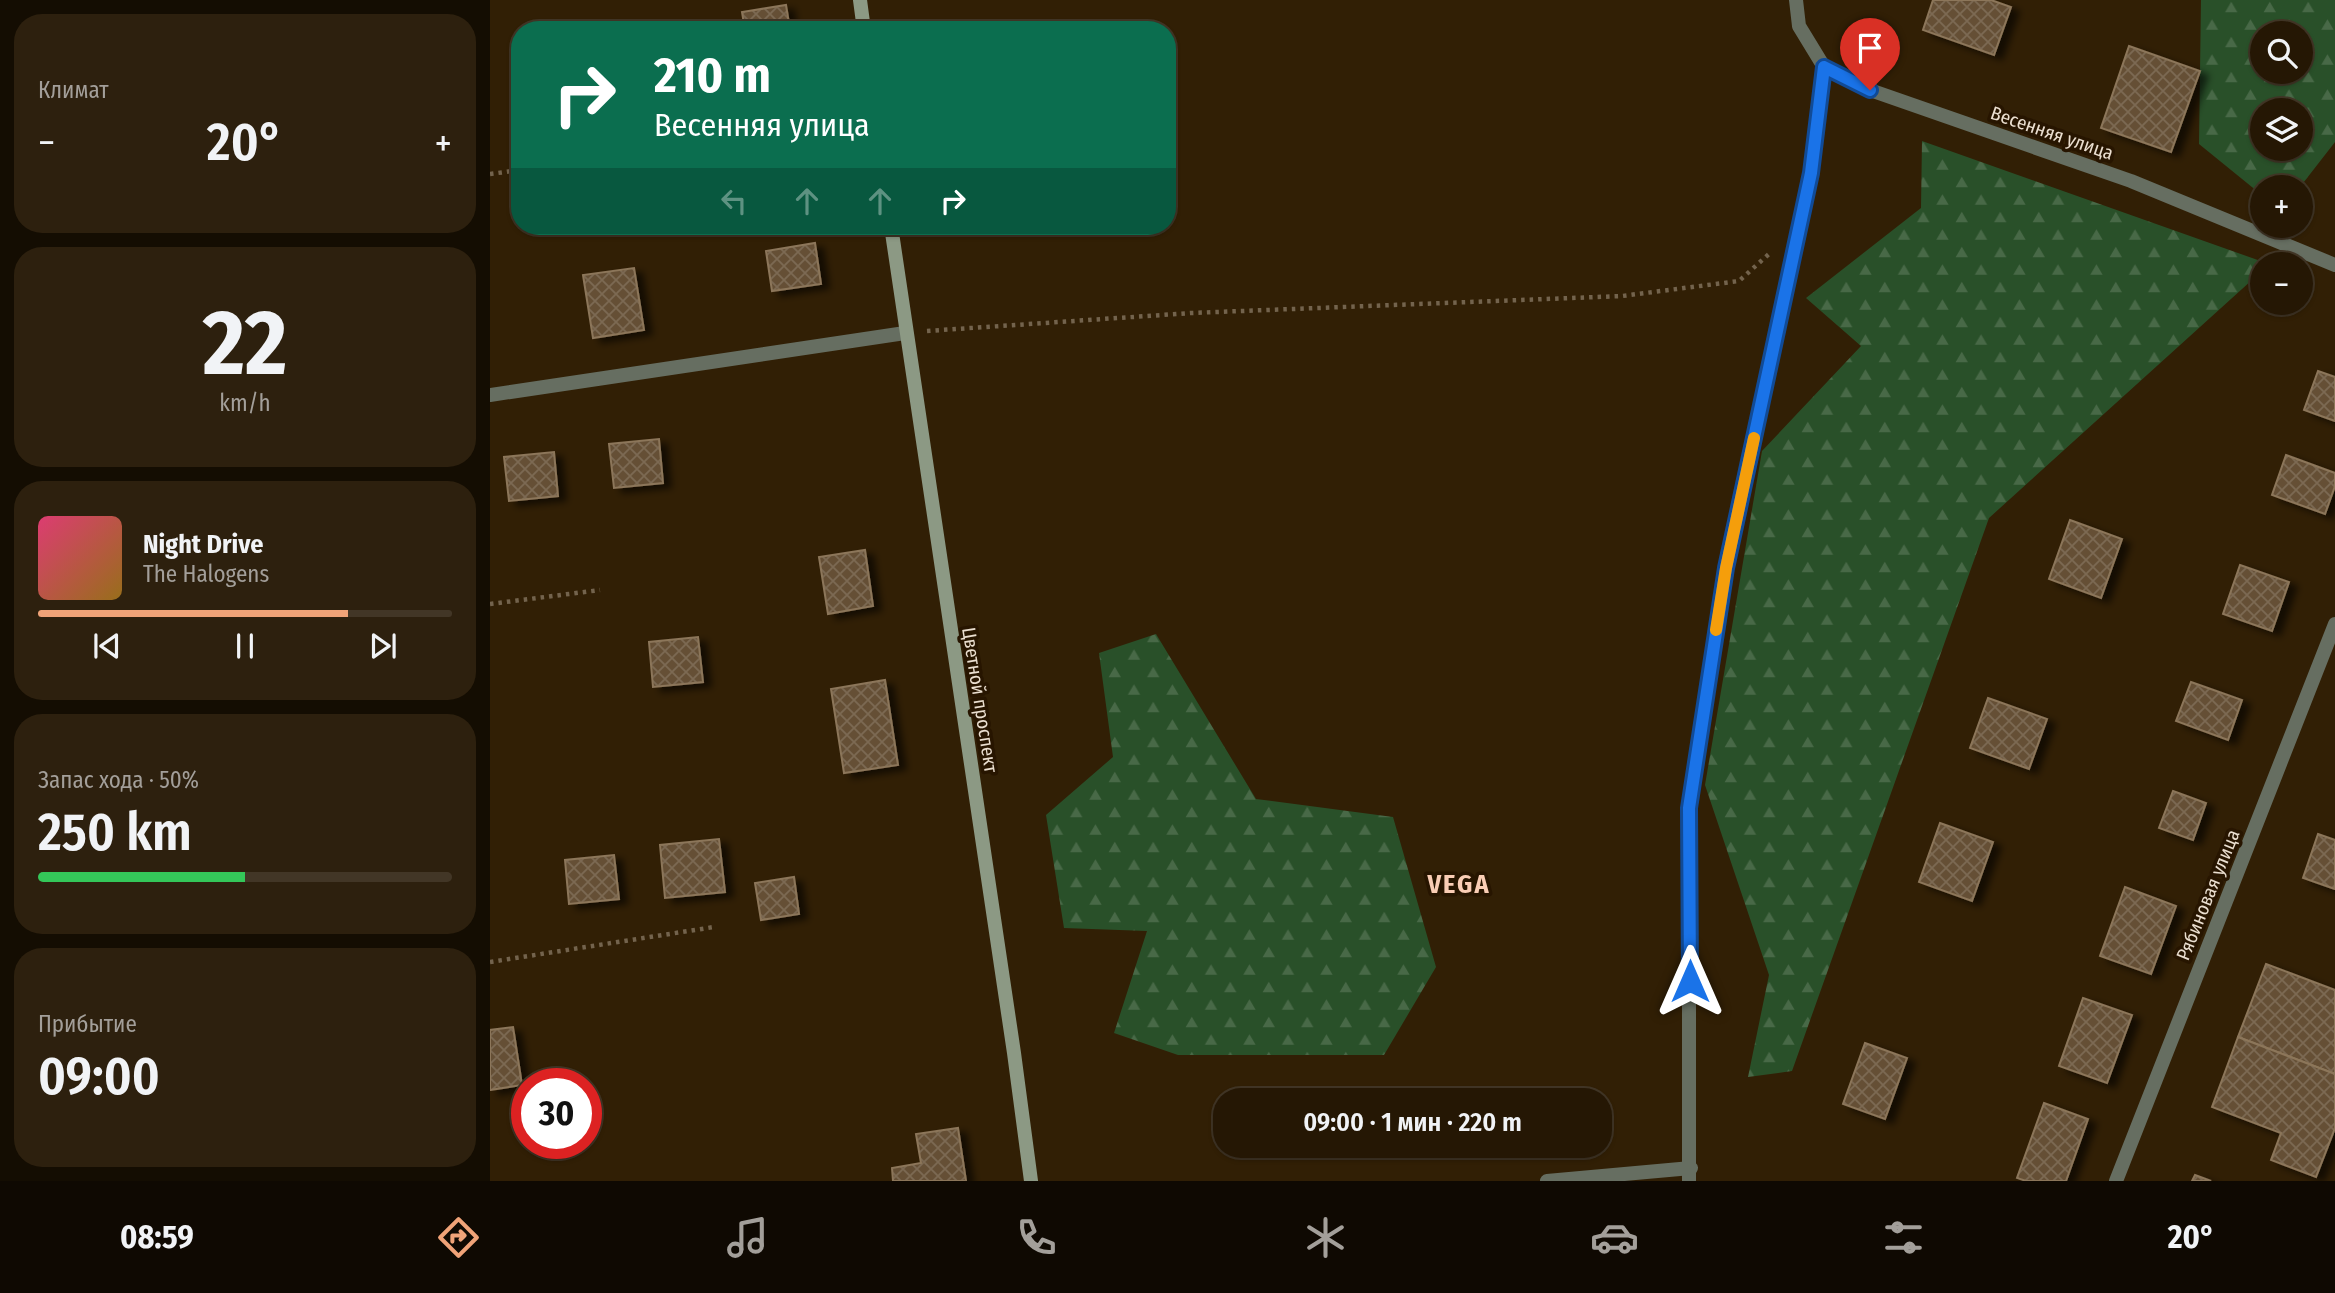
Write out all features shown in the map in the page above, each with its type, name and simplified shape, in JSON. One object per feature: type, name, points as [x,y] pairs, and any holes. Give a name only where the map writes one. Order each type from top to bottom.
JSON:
[{"type":"street","points":[[860,0],[863,21]]},
{"type":"street","points":[[1547,1181],[1690,1175],[1689,808],[1726,568],[1811,173],[1824,67],[1799,26],[1796,0]]},
{"type":"street","name":"Весенняя улица","points":[[1824,67],[1870,90],[2131,181],[2335,265]]},
{"type":"street","name":"Цветной проспект","points":[[892,235],[1031,1181]]},
{"type":"street","points":[[490,395],[905,333]]},
{"type":"street","name":"Рябиновая улица","points":[[2116,1181],[2335,624]]},
{"type":"path","points":[[490,174],[511,171]]},
{"type":"path","points":[[905,333],[1191,313],[1622,296],[1739,281],[1800,226]]},
{"type":"path","points":[[490,604],[600,590]]},
{"type":"path","points":[[490,962],[713,927]]},
{"type":"green space","points":[[2201,0],[2335,0],[2335,142],[2309,175],[2250,175],[2250,185],[2199,144]]},
{"type":"green space","points":[[1922,141],[2250,257],[2250,282],[1989,518],[1792,1071],[1748,1077],[1769,975],[1705,785],[1762,451],[1861,346],[1806,298],[1921,208]]},
{"type":"green space","points":[[1156,634],[1256,799],[1393,817],[1436,967],[1384,1055],[1178,1055],[1114,1033],[1147,931],[1064,928],[1046,815],[1113,757],[1099,653]]},
{"type":"building","points":[[1933,0],[1991,0],[2011,7],[1994,55],[1923,30]]},
{"type":"building","points":[[786,5],[789,21],[744,21],[742,12]]},
{"type":"building","points":[[2129,46],[2200,71],[2171,152],[2101,128]]},
{"type":"building","points":[[815,243],[821,284],[772,291],[766,251]]},
{"type":"building","points":[[634,268],[644,330],[593,338],[583,275]]},
{"type":"building","points":[[2318,371],[2335,377],[2335,421],[2304,410]]},
{"type":"building","points":[[659,439],[663,483],[614,488],[609,444]]},
{"type":"building","points":[[554,452],[558,496],[509,501],[504,457]]},
{"type":"building","points":[[2286,455],[2335,473],[2335,486],[2325,514],[2272,495]]},
{"type":"building","points":[[2070,520],[2122,539],[2101,598],[2049,579]]},
{"type":"building","points":[[865,550],[873,606],[828,614],[819,557]]},
{"type":"building","points":[[2240,565],[2289,582],[2272,631],[2223,614]]},
{"type":"building","points":[[698,637],[703,682],[653,687],[649,642]]},
{"type":"building","points":[[885,680],[898,765],[844,773],[831,689]]},
{"type":"building","points":[[2191,682],[2242,700],[2228,740],[2176,721]]},
{"type":"building","points":[[1988,698],[2047,719],[2029,769],[1970,748]]},
{"type":"building","points":[[2173,791],[2206,803],[2193,840],[2159,828]]},
{"type":"building","points":[[1940,823],[1993,842],[1972,901],[1919,882]]},
{"type":"building","points":[[2318,834],[2335,840],[2335,889],[2303,878]]},
{"type":"building","points":[[719,839],[725,892],[665,898],[660,845]]},
{"type":"building","points":[[614,855],[619,899],[569,904],[565,860]]},
{"type":"building","points":[[794,877],[799,914],[761,920],[755,883]]},
{"type":"building","points":[[2125,887],[2176,906],[2151,974],[2100,956]]},
{"type":"building","points":[[2266,964],[2335,990],[2335,1074],[2238,1037]]},
{"type":"building","points":[[2083,998],[2132,1015],[2107,1083],[2059,1066]]},
{"type":"building","points":[[513,1027],[519,1068],[511,1068],[511,1087],[490,1090],[490,1030]]},
{"type":"building","points":[[2238,1037],[2335,1074],[2335,1128],[2316,1177],[2271,1160],[2281,1133],[2212,1107]]},
{"type":"building","points":[[1865,1043],[1907,1058],[1885,1119],[1843,1104]]},
{"type":"building","points":[[2044,1103],[2088,1119],[2066,1181],[2026,1181],[2017,1178]]},
{"type":"building","points":[[958,1128],[966,1181],[893,1181],[892,1168],[921,1163],[916,1134]]},
{"type":"building","points":[[2195,1175],[2211,1181],[2192,1181]]},
{"type":"slow traffic","points":[[1716,630],[1726,568],[1754,438]]},
{"type":"district","name":"VEGA","points":[[1459,884]]},
{"type":"route","points":[[1690,981],[1689,808],[1726,568],[1811,173],[1824,67],[1870,90]]}]
